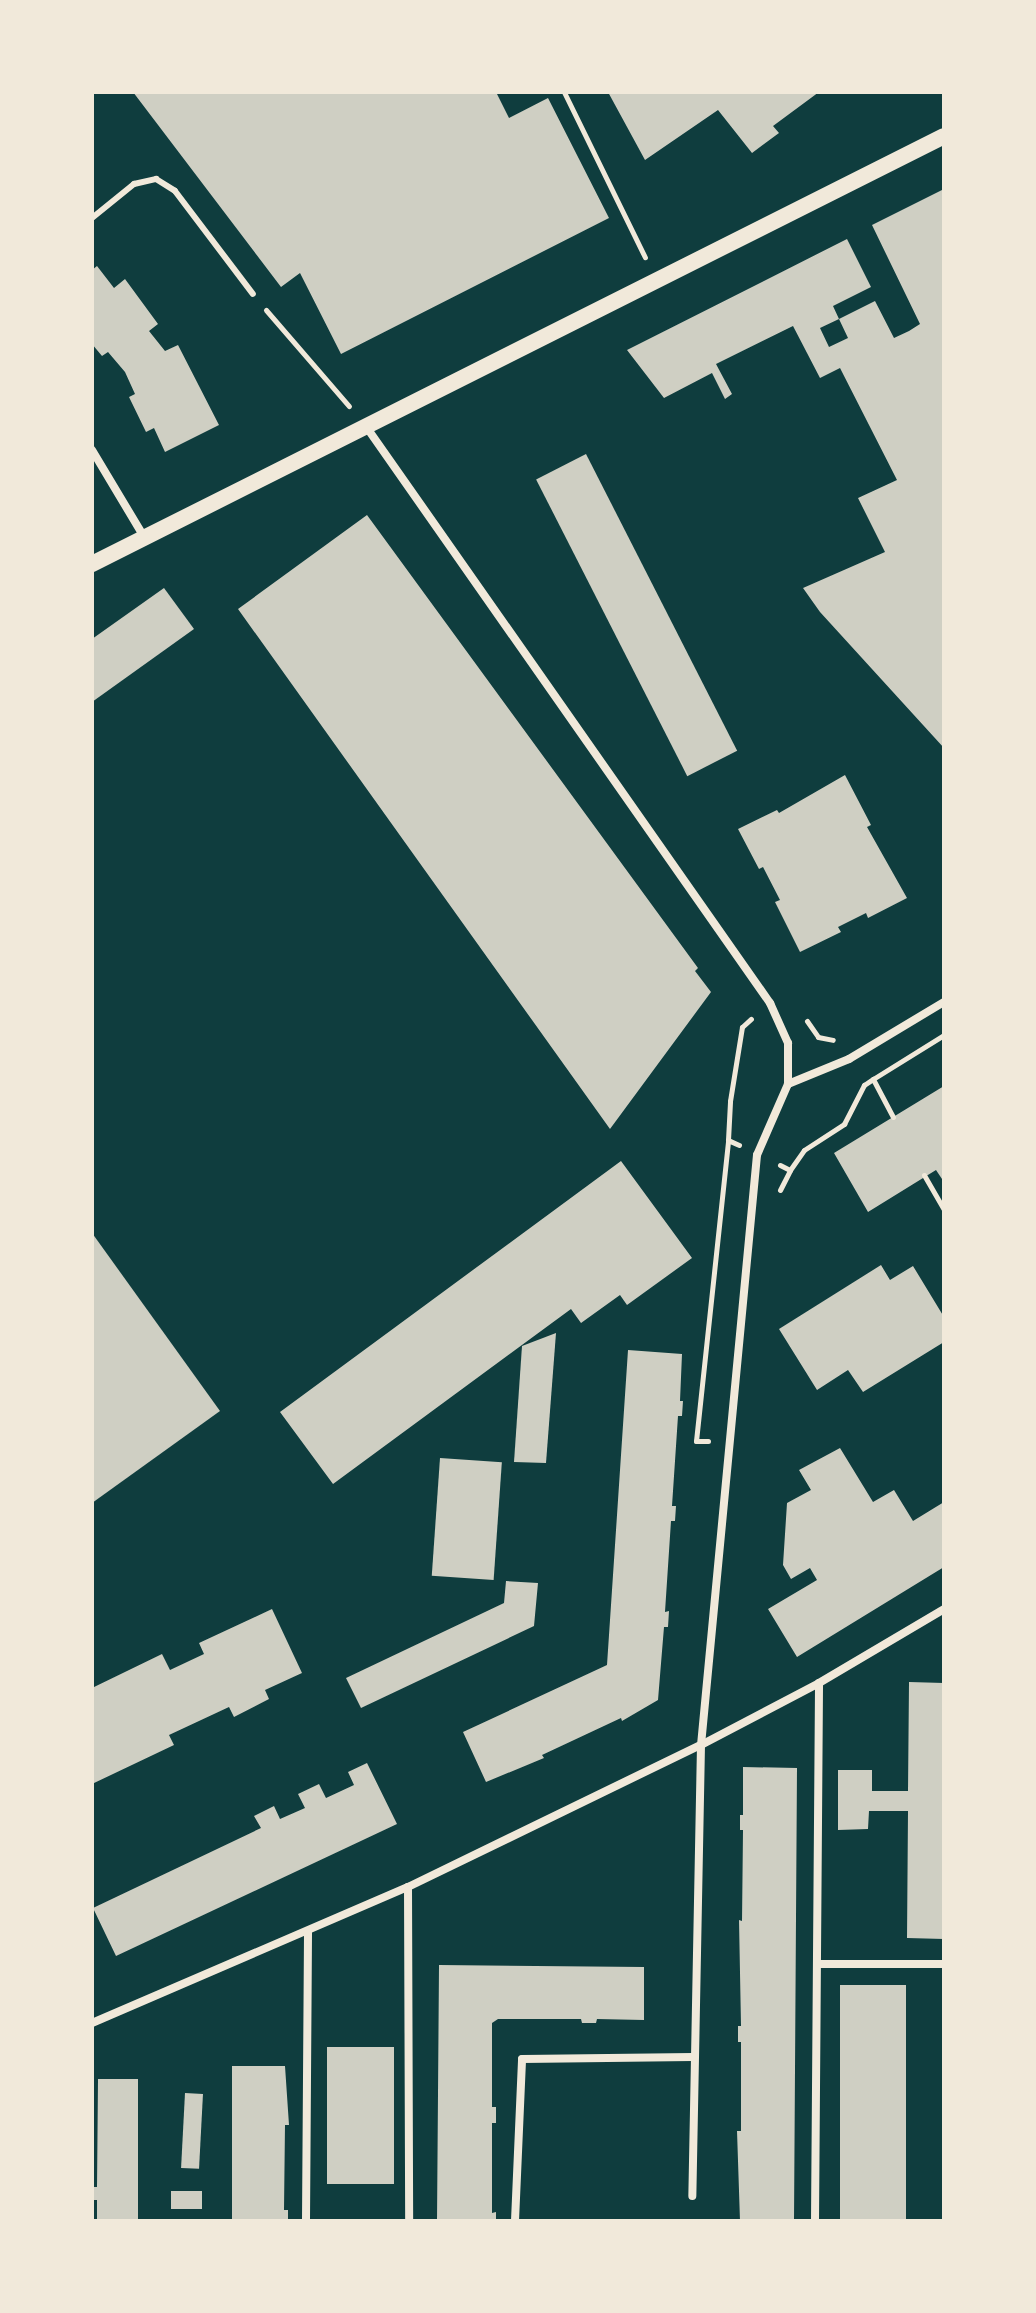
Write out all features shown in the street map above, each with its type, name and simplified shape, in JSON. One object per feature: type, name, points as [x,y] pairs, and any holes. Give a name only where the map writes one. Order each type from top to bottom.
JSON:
[{"type":"main road","points":[[92,564],[944,136]]},
{"type":"street","points":[[365,425],[770,1003],[788,1043],[788,1084],[757,1155],[701,1745],[692,2196]]},
{"type":"street","points":[[92,450],[145,537]]},
{"type":"street","points":[[788,1084],[849,1059],[944,1002]]},
{"type":"street","points":[[92,2023],[408,1887],[701,1745],[819,1683],[944,1609]]},
{"type":"street","points":[[815,2221],[819,1683]]},
{"type":"street","points":[[408,1887],[409,2221]]},
{"type":"street","points":[[306,2221],[308,1931]]},
{"type":"street","points":[[817,1964],[944,1964]]},
{"type":"street","points":[[515,2221],[522,2059],[693,2057]]},
{"type":"lane","points":[[92,218],[134,184],[156,179],[175,191],[253,294]]},
{"type":"path","points":[[564,92],[630,228]]},
{"type":"path","points":[[253,294],[365,425]]},
{"type":"path","points":[[893,1117],[873,1079],[944,1035]]},
{"type":"path","points":[[924,1175],[944,1209]]},
{"type":"building","points":[[133,92],[496,92],[509,118],[548,98],[609,218],[341,354],[300,273],[281,287]]},
{"type":"building","points":[[608,92],[819,92],[773,126],[779,133],[752,153],[718,110],[645,160]]},
{"type":"building","points":[[944,189],[944,748],[820,612],[803,588],[885,552],[858,498],[897,480],[840,368],[820,378],[793,326],[716,364],[732,394],[725,399],[712,373],[664,398],[627,350],[847,239],[871,287],[833,306],[839,319],[875,301],[894,338],[920,324],[872,225]],"holes":[[[839,319],[848,338],[829,347],[820,328]]]},
{"type":"building","points":[[97,266],[114,288],[125,279],[158,324],[149,331],[165,351],[178,345],[219,425],[165,452],[154,428],[146,432],[129,397],[135,394],[125,372],[108,352],[102,356],[92,344],[92,270]]},
{"type":"building","points":[[586,454],[737,751],[687,776],[536,479]]},
{"type":"building","points":[[367,515],[698,968],[695,971],[711,992],[610,1129],[238,609]]},
{"type":"building","points":[[164,588],[194,629],[92,702],[92,639]]},
{"type":"building","points":[[845,775],[871,825],[867,827],[907,898],[868,918],[866,913],[838,927],[841,932],[800,952],[775,902],[780,900],[738,829],[777,810],[779,813]]},
{"type":"building","points":[[944,1086],[944,1182],[936,1170],[868,1212],[834,1153]]},
{"type":"building","points":[[621,1161],[692,1258],[627,1305],[620,1295],[581,1323],[571,1309],[333,1484],[280,1412]]},
{"type":"building","points":[[92,1233],[220,1411],[92,1503]]},
{"type":"building","points":[[881,1265],[890,1280],[913,1266],[944,1317],[944,1342],[863,1392],[848,1370],[817,1390],[779,1329]]},
{"type":"building","points":[[556,1333],[546,1463],[514,1462],[522,1346]]},
{"type":"building","points":[[628,1350],[682,1354],[680,1401],[683,1401],[682,1416],[678,1416],[672,1506],[676,1506],[675,1521],[671,1521],[665,1612],[669,1611],[668,1627],[664,1627],[658,1700],[622,1721],[621,1718],[542,1755],[544,1758],[486,1782],[463,1732],[607,1665]]},
{"type":"building","points":[[840,1448],[873,1502],[894,1490],[913,1521],[944,1502],[944,1567],[797,1657],[768,1609],[817,1580],[810,1568],[791,1579],[783,1565],[787,1503],[811,1490],[799,1470]]},
{"type":"building","points":[[440,1458],[502,1462],[494,1580],[432,1576]]},
{"type":"building","points":[[506,1581],[538,1583],[534,1626],[361,1708],[346,1678],[504,1603]]},
{"type":"building","points":[[272,1609],[302,1673],[265,1690],[269,1699],[234,1717],[229,1707],[169,1735],[174,1745],[92,1784],[92,1688],[162,1654],[170,1670],[204,1654],[199,1643]]},
{"type":"building","points":[[909,1682],[944,1683],[944,1939],[907,1938],[908,1811],[869,1811],[868,1829],[838,1830],[838,1770],[872,1770],[872,1791],[908,1791]]},
{"type":"building","points":[[367,1763],[397,1824],[116,1956],[93,1908],[261,1828],[254,1816],[274,1806],[280,1819],[305,1808],[298,1794],[319,1784],[326,1798],[354,1785],[348,1772]]},
{"type":"building","points":[[743,1767],[797,1768],[794,2221],[740,2221],[737,2131],[741,2131],[741,2042],[738,2042],[738,2026],[741,2026],[739,1920],[742,1921],[743,1830],[740,1830],[740,1815],[743,1815]]},
{"type":"building","points":[[439,1965],[644,1967],[644,2020],[597,2019],[596,2023],[582,2023],[581,2019],[498,2019],[492,2023],[492,2107],[496,2107],[496,2123],[492,2123],[492,2213],[496,2212],[496,2221],[437,2221]]},
{"type":"building","points":[[840,1985],[906,1985],[906,2221],[840,2221]]},
{"type":"building","points":[[327,2047],[394,2047],[394,2184],[327,2184]]},
{"type":"building","points":[[232,2066],[285,2066],[289,2125],[285,2125],[284,2210],[288,2210],[288,2221],[232,2221]]},
{"type":"building","points":[[98,2079],[138,2079],[138,2221],[97,2221],[97,2200],[92,2200],[92,2187],[97,2187]]},
{"type":"building","points":[[185,2093],[203,2094],[199,2169],[181,2168]]},
{"type":"building","points":[[171,2191],[202,2191],[202,2209],[171,2209]]}]
